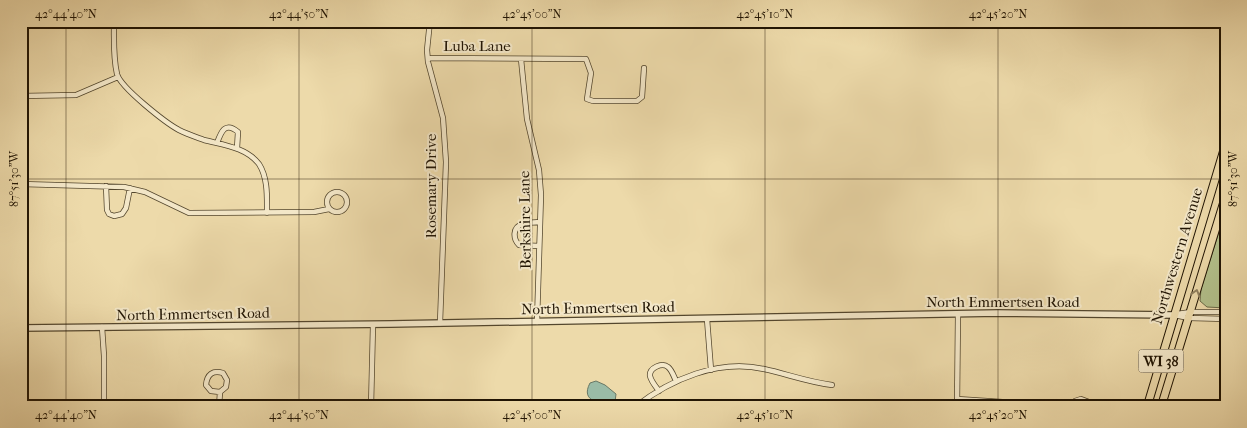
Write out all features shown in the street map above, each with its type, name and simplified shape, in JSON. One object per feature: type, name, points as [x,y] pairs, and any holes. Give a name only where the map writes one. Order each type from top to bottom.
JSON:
[{"type":"main road","name":"Northwestern Avenue","points":[[1147,407],[1226,143]]},
{"type":"main road","name":"Northwestern Avenue","points":[[1161,407],[1226,195]]},
{"type":"street","points":[[114,21],[113,50],[118,77],[137,99],[178,129],[202,139],[237,148],[259,164],[265,177],[267,213]]},
{"type":"street","name":"Rosemary Drive","points":[[430,21],[428,58],[443,118],[446,162],[440,323]]},
{"type":"street","name":"Luba Lane","points":[[428,58],[586,59],[591,73],[587,99],[593,101],[636,101],[642,97],[644,68]]},
{"type":"street","name":"Berkshire Lane","points":[[521,59],[527,119],[539,170],[541,195],[538,322]]},
{"type":"street","points":[[21,96],[76,95],[118,77]]},
{"type":"street","points":[[217,143],[221,132],[226,128],[230,128],[238,132],[237,148]]},
{"type":"street","points":[[21,184],[130,188],[145,192],[189,213],[314,212],[329,209],[338,212],[344,210],[347,204],[344,195],[335,192],[329,196],[327,203],[329,209]]},
{"type":"street","points":[[106,186],[107,210],[109,214],[114,216],[122,214],[126,208],[130,188]]},
{"type":"street","points":[[540,222],[523,224],[517,228],[514,234],[515,242],[519,245],[540,246]]},
{"type":"street","points":[[1174,315],[1226,312]]},
{"type":"street","points":[[957,407],[958,314]]},
{"type":"street","name":"North Emmertsen Road","points":[[21,328],[538,322],[958,314],[1174,315]]},
{"type":"street","points":[[1190,315],[1226,319]]},
{"type":"street","points":[[707,319],[711,370]]},
{"type":"street","points":[[371,407],[374,324]]},
{"type":"street","points":[[102,327],[104,407]]},
{"type":"street","points":[[659,390],[650,376],[651,371],[655,367],[665,365],[669,368],[676,381]]},
{"type":"street","points":[[635,407],[659,390],[676,381],[711,370],[738,367],[762,369],[811,382],[832,385]]},
{"type":"street","points":[[219,407],[220,392],[226,387],[227,380],[223,374],[211,373],[206,378],[206,385],[211,392],[220,392]]},
{"type":"street","points":[[957,399],[1047,404],[1051,407]]},
{"type":"street","points":[[1072,407],[1075,401],[1081,399],[1089,402],[1092,407]]},
{"type":"green space","points":[[1226,209],[1226,308],[1207,307],[1200,301],[1201,289]]},
{"type":"shaded area","points":[[596,381],[605,385],[616,394],[615,402],[603,403],[590,398],[588,389],[590,383]]}]
